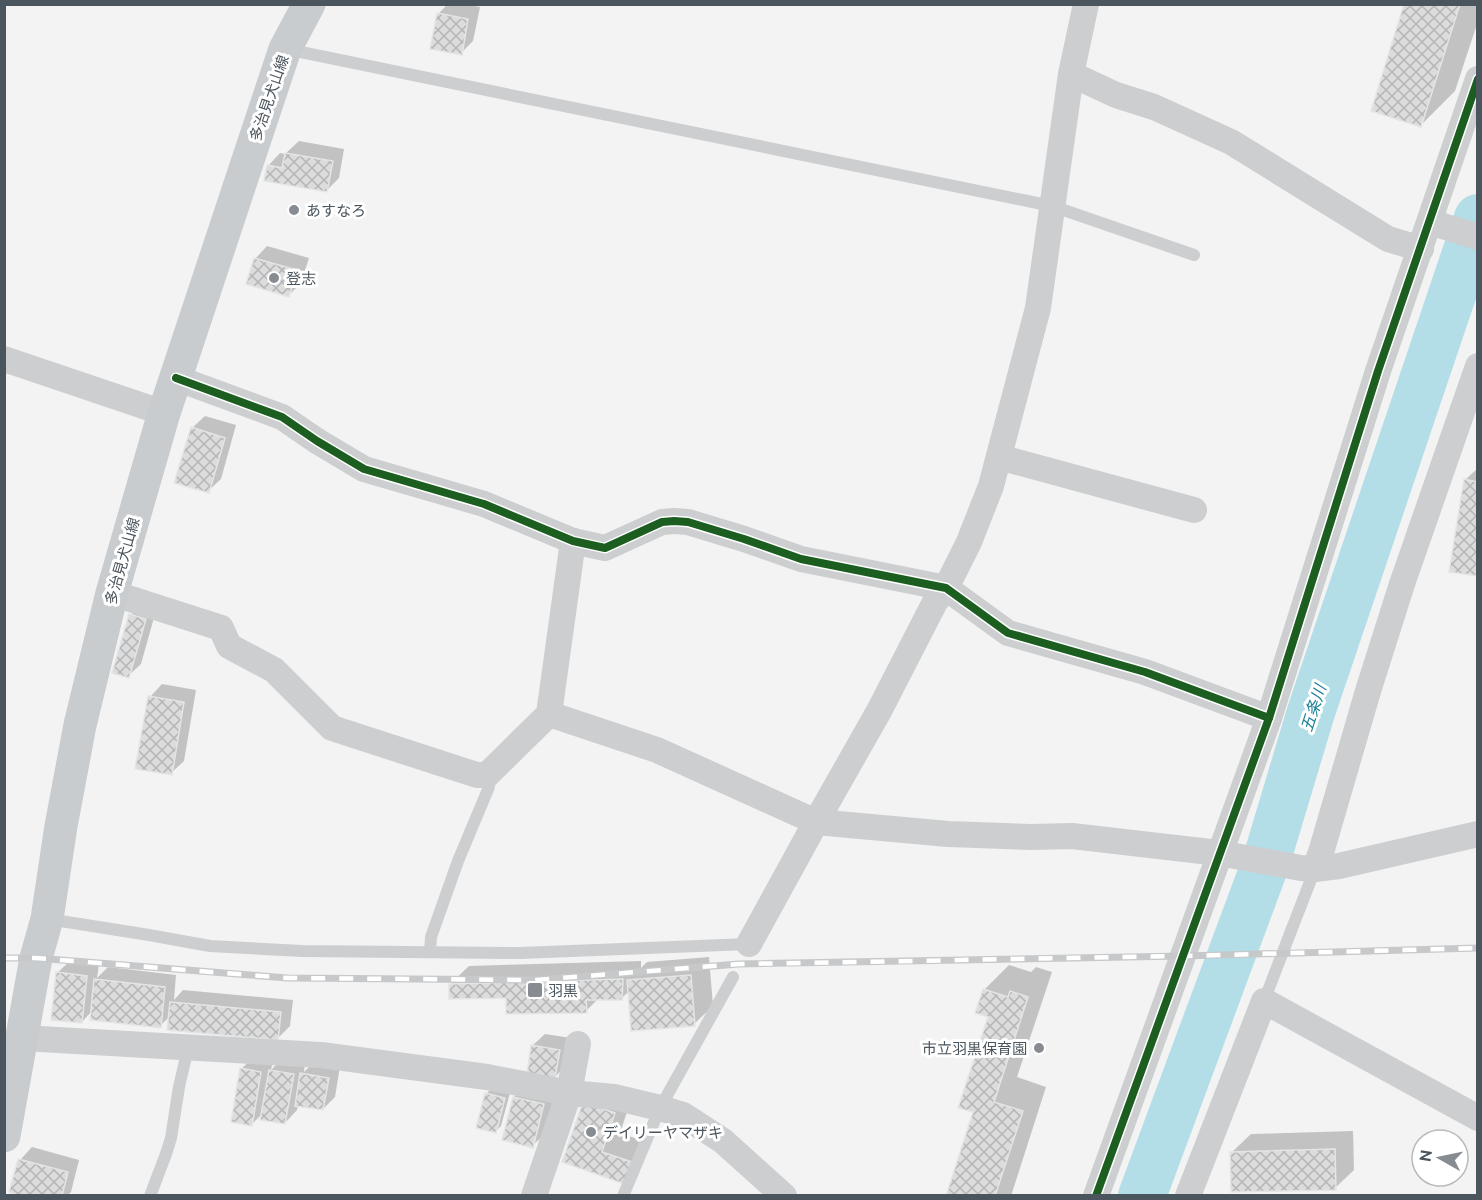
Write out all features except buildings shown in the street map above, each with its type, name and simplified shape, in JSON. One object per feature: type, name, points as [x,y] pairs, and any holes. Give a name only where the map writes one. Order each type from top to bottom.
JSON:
[{"type":"main road","name":"多治見犬山線","points":[[4,1136],[36,958],[47,919],[80,725],[112,593],[164,413],[285,49],[309,4]]},
{"type":"street","points":[[749,944],[879,711],[935,602],[946,588],[969,542],[991,486],[1038,308],[1071,74],[1086,4]]},
{"type":"street","points":[[1071,74],[1116,95],[1154,107],[1232,142],[1388,239],[1421,249]]},
{"type":"street","points":[[1096,1196],[1184,956],[1225,854],[1378,371],[1478,79]]},
{"type":"street","points":[[1430,222],[1478,237]]},
{"type":"street","points":[[6,364],[164,413]]},
{"type":"street","points":[[1308,868],[1322,849],[1402,584],[1478,366]]},
{"type":"street","points":[[176,378],[282,417],[364,469],[484,504],[573,541],[605,548],[663,522],[688,522],[801,559],[946,588],[1008,633],[1145,672],[1269,718]]},
{"type":"street","points":[[999,457],[1194,510]]},
{"type":"street","points":[[112,593],[221,628],[229,646],[273,670],[332,728],[477,775],[487,775],[549,714],[573,541]]},
{"type":"street","points":[[549,714],[657,750],[816,822],[948,834],[1072,836],[1225,854],[1308,868],[1339,866],[1478,834]]},
{"type":"street","points":[[1188,1196],[1264,1001],[1478,1118]]},
{"type":"street","points":[[22,1038],[321,1056],[487,1077],[569,1093],[614,1097],[683,1115],[723,1141],[784,1196]]},
{"type":"street","points":[[534,1196],[569,1093],[578,1044]]},
{"type":"lane","points":[[285,49],[1052,206],[1194,255]]},
{"type":"lane","points":[[430,952],[431,937],[454,872],[489,787],[487,775]]},
{"type":"lane","points":[[1264,1001],[1308,868]]},
{"type":"lane","points":[[47,919],[210,946],[302,951],[520,953],[749,944]]},
{"type":"lane","points":[[623,1196],[660,1108],[733,977]]},
{"type":"lane","points":[[150,1196],[171,1138],[188,1048]]},
{"type":"waterway","name":"五条川","points":[[1142,1196],[1266,862],[1311,712],[1478,218]]},
{"type":"railway","points":[[4,958],[36,958],[287,978],[536,980],[739,964],[1478,948]]},
{"type":"cycle path","points":[[1096,1196],[1269,718],[1378,371],[1478,79]]},
{"type":"cycle path","points":[[176,378],[282,417],[364,469],[484,504],[573,541],[605,548],[662,522],[688,522],[801,559],[946,588],[1008,633],[1145,672],[1269,718]]},
{"type":"place","name":"あすなろ","points":[[294,210]]},
{"type":"place","name":"登志","points":[[274,278]]},
{"type":"place","name":"羽黒","points":[[535,990]]},
{"type":"place","name":"市立羽黒保育園","points":[[1039,1048]]},
{"type":"place","name":"デイリーヤマザキ","points":[[591,1132]]}]
